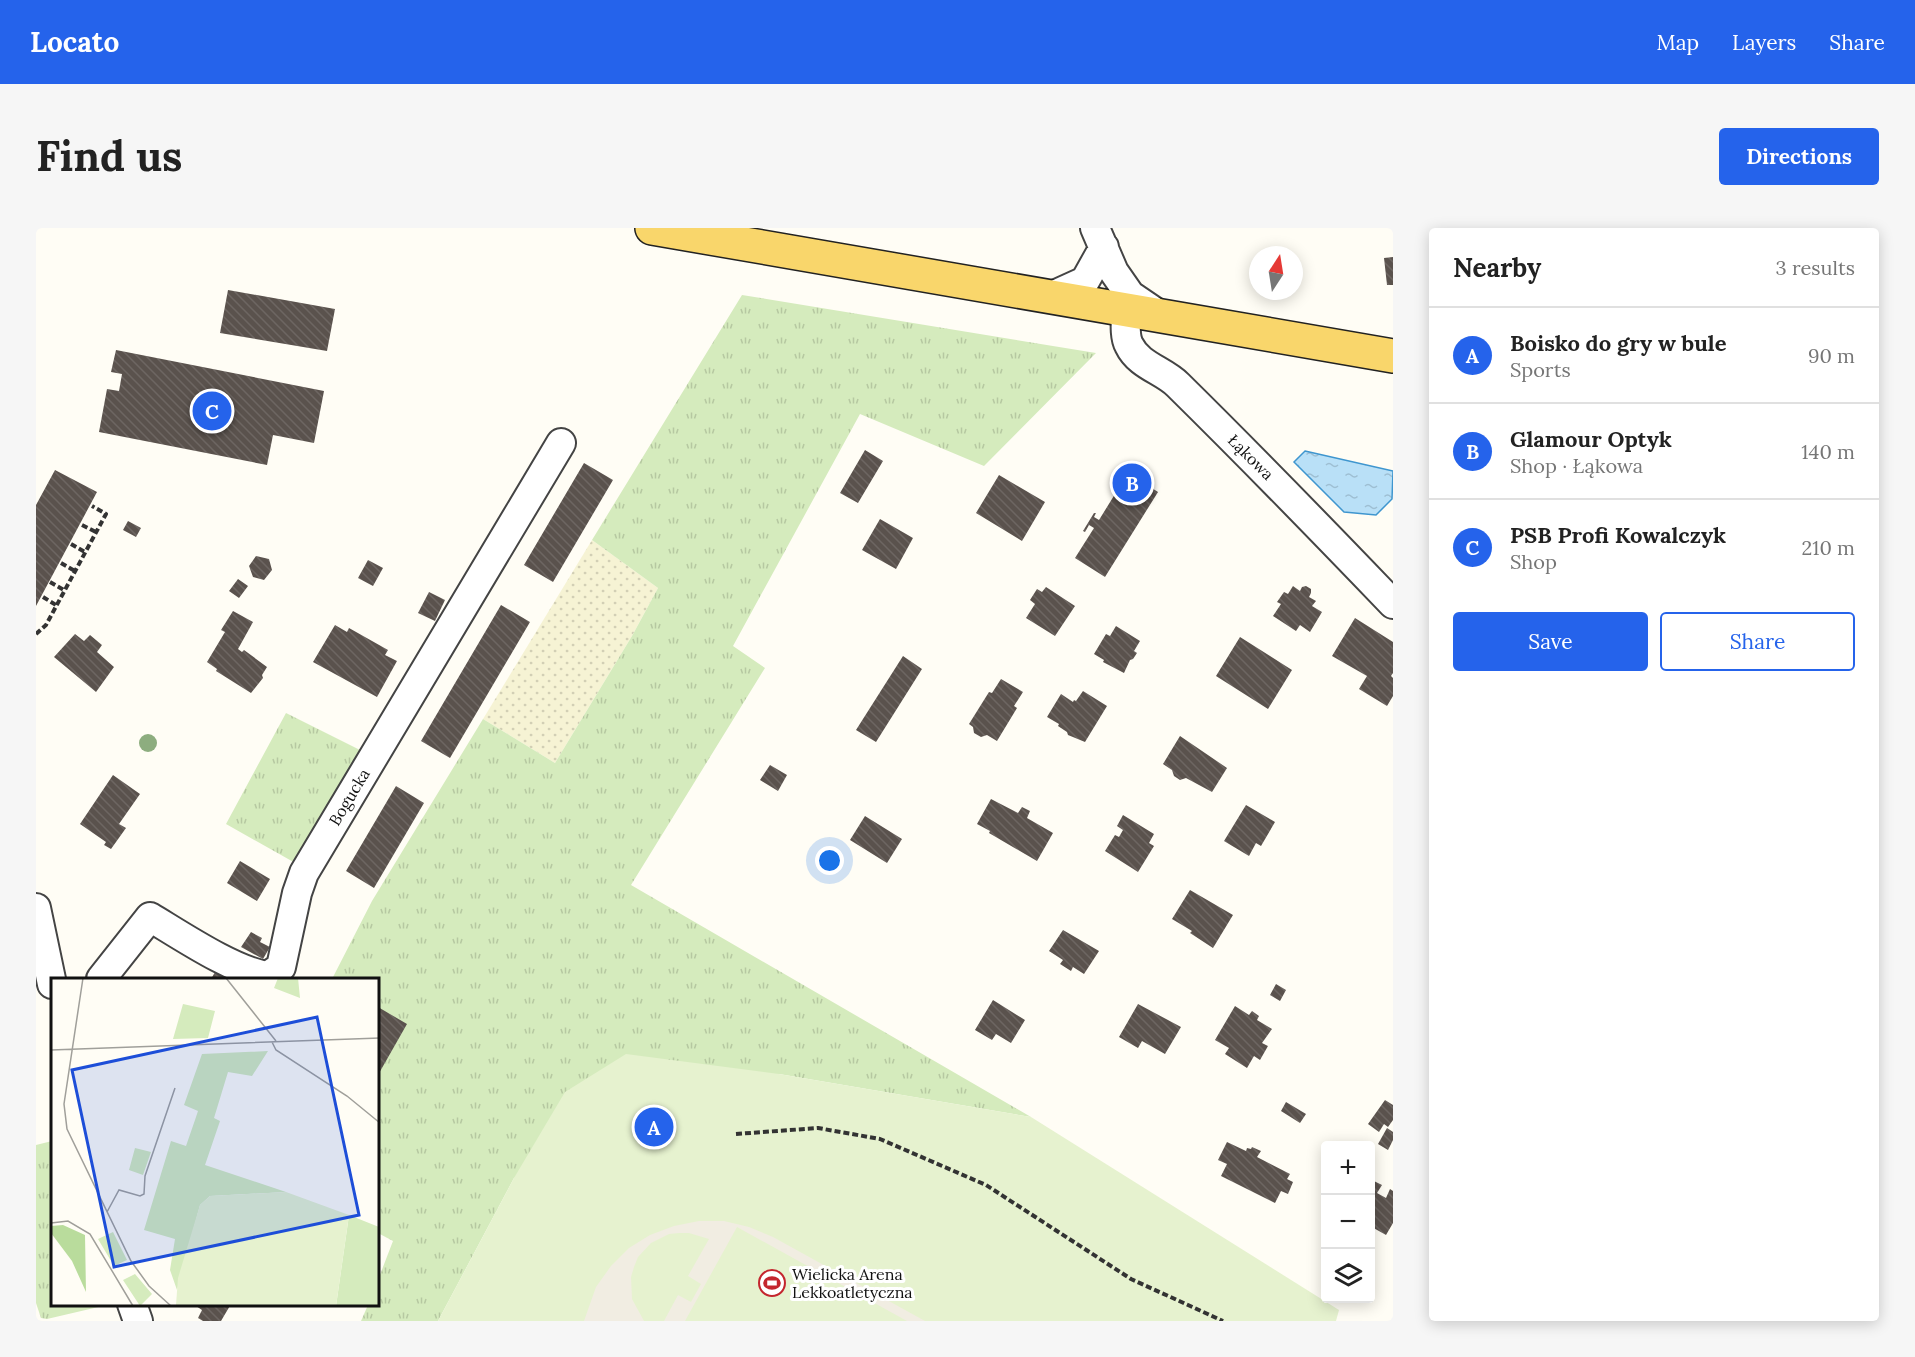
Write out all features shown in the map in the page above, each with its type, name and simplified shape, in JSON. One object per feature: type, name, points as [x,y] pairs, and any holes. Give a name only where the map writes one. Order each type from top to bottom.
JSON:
[{"type":"main road","points":[[652,228],[1393,356]]},
{"type":"street","points":[[1052,296],[1085,280],[1099,238]]},
{"type":"street","points":[[1099,238],[1114,272],[1130,295],[1158,315]]},
{"type":"street","name":"Łąkowa","points":[[1126,309],[1128,344],[1137,356],[1144,363],[1174,381],[1286,491],[1393,604]]},
{"type":"street","name":"Bogucka","points":[[102,978],[150,917],[253,974],[268,976],[281,967],[297,892],[304,873],[561,443]]},
{"type":"street","points":[[36,908],[51,979]]},
{"type":"street","points":[[132,1306],[138,1321]]},
{"type":"path","points":[[36,634],[46,625],[106,514],[92,506]]},
{"type":"path","points":[[82,525],[96,532]]},
{"type":"path","points":[[71,544],[85,552]]},
{"type":"path","points":[[61,563],[75,571]]},
{"type":"path","points":[[50,582],[64,591]]},
{"type":"path","points":[[43,597],[57,604]]},
{"type":"path","points":[[736,1134],[818,1128],[880,1139],[986,1185],[1131,1279],[1223,1321]]},
{"type":"shaded area","points":[[592,540],[658,588],[632,636],[555,763],[483,719]]},
{"type":"shaded area","points":[[699,1221],[724,1221],[749,1227],[773,1237],[925,1321],[907,1321],[737,1227],[685,1321],[664,1321],[678,1295],[691,1302],[701,1284],[688,1276],[709,1239],[689,1233],[669,1234],[651,1243],[638,1257],[631,1277],[632,1299],[644,1321],[584,1321],[596,1287],[611,1266],[629,1248],[650,1235],[674,1226]]},
{"type":"green space","points":[[742,295],[1096,353],[984,466],[860,414],[733,646],[765,668],[631,885],[1031,1117],[779,1074],[514,1178],[438,1321],[361,1321],[368,1306],[380,1306],[380,1275],[393,1241],[380,1234],[380,978],[333,978],[372,901],[483,719],[555,763],[632,636],[658,588],[592,540]]},
{"type":"green space","points":[[286,713],[364,752],[297,864],[226,824]]},
{"type":"green space","points":[[626,1054],[779,1074],[1031,1117],[1321,1299],[1321,1303],[1328,1303],[1339,1310],[1336,1321],[438,1321],[514,1178],[565,1092]]},
{"type":"green space","points":[[51,1141],[51,1306],[103,1306],[47,1319],[41,1318],[36,1303],[36,1145]]},
{"type":"water","points":[[1305,451],[1393,471],[1392,499],[1376,515],[1344,512],[1294,462]]},
{"type":"building","points":[[1393,257],[1393,285],[1387,285],[1384,258]]},
{"type":"building","points":[[228,290],[335,309],[327,351],[220,333]]},
{"type":"building","points":[[116,350],[324,391],[314,443],[273,435],[267,465],[99,432],[107,389],[119,391],[122,374],[111,372]]},
{"type":"building","points":[[865,450],[883,461],[858,503],[840,493]]},
{"type":"building","points":[[584,463],[613,480],[553,582],[524,565]]},
{"type":"building","points":[[55,470],[97,492],[36,606],[36,505]]},
{"type":"building","points":[[1128,473],[1158,492],[1105,577],[1075,558],[1094,528],[1089,525],[1085,532],[1083,531],[1094,513],[1096,513],[1094,517],[1099,520]]},
{"type":"building","points":[[999,475],[1045,502],[1022,541],[976,513]]},
{"type":"building","points":[[880,519],[913,538],[896,569],[862,550]]},
{"type":"building","points":[[128,521],[141,528],[136,537],[123,530]]},
{"type":"building","points":[[256,556],[269,559],[272,570],[264,580],[253,577],[249,566]]},
{"type":"building","points":[[368,560],[383,568],[373,586],[358,578]]},
{"type":"building","points":[[238,579],[248,586],[239,598],[229,591]]},
{"type":"building","points":[[1293,586],[1300,591],[1306,586],[1311,589],[1309,597],[1316,601],[1312,606],[1322,612],[1310,632],[1300,625],[1296,631],[1273,616],[1281,604],[1277,602],[1284,592],[1288,594]]},
{"type":"building","points":[[1046,587],[1075,606],[1055,636],[1026,618],[1035,604],[1030,600],[1037,589],[1042,592]]},
{"type":"building","points":[[429,592],[445,600],[435,621],[418,613]]},
{"type":"building","points":[[501,605],[530,622],[450,758],[421,741]]},
{"type":"building","points":[[233,611],[253,622],[238,649],[242,652],[244,650],[267,667],[262,675],[263,678],[251,693],[216,671],[217,669],[207,662],[225,632],[221,630]]},
{"type":"building","points":[[1355,618],[1393,642],[1393,673],[1391,676],[1393,696],[1387,706],[1359,689],[1367,676],[1332,656]]},
{"type":"building","points":[[335,625],[347,632],[349,628],[388,650],[385,655],[397,661],[377,697],[313,662]]},
{"type":"building","points":[[1116,626],[1140,641],[1134,651],[1137,653],[1130,660],[1124,673],[1103,662],[1104,660],[1094,654],[1106,634],[1110,636]]},
{"type":"building","points":[[75,634],[84,641],[90,635],[102,645],[97,652],[114,667],[96,692],[54,657]]},
{"type":"building","points":[[1240,637],[1292,670],[1268,709],[1216,676]]},
{"type":"building","points":[[903,656],[922,669],[876,742],[856,730]]},
{"type":"building","points":[[1001,679],[1023,692],[1014,706],[1017,708],[997,741],[987,735],[981,737],[974,733],[973,727],[969,724],[989,692],[992,693]]},
{"type":"building","points":[[1083,691],[1107,706],[1085,742],[1068,735],[1058,726],[1059,724],[1047,717],[1061,694],[1073,702]]},
{"type":"building","points":[[1180,736],[1227,768],[1212,792],[1186,778],[1180,780],[1163,764]]},
{"type":"building","points":[[770,765],[787,775],[778,791],[760,780]]},
{"type":"building","points":[[113,775],[140,794],[119,824],[126,828],[111,849],[104,845],[106,842],[80,824]]},
{"type":"building","points":[[396,786],[424,803],[374,888],[346,871]]},
{"type":"building","points":[[991,799],[1018,813],[1022,807],[1030,811],[1027,818],[1053,833],[1037,861],[977,824]]},
{"type":"building","points":[[1246,805],[1275,822],[1261,846],[1256,843],[1249,856],[1224,841]]},
{"type":"building","points":[[1123,815],[1154,834],[1149,843],[1154,846],[1138,872],[1105,851],[1115,835],[1119,837],[1123,830],[1117,826]]},
{"type":"building","points":[[865,816],[902,839],[887,863],[850,840]]},
{"type":"building","points":[[240,861],[270,879],[257,901],[227,883]]},
{"type":"building","points":[[1190,890],[1233,915],[1213,948],[1172,919]]},
{"type":"building","points":[[1063,930],[1099,951],[1084,974],[1073,967],[1071,971],[1060,964],[1063,960],[1049,951]]},
{"type":"building","points":[[251,932],[262,938],[260,942],[270,947],[263,959],[241,947]]},
{"type":"building","points":[[218,967],[238,978],[212,978]]},
{"type":"building","points":[[1276,984],[1286,990],[1280,1001],[1270,995]]},
{"type":"building","points":[[993,1000],[1025,1020],[1011,1043],[996,1034],[992,1040],[975,1030]]},
{"type":"building","points":[[1138,1004],[1181,1027],[1165,1054],[1142,1041],[1138,1048],[1119,1037]]},
{"type":"building","points":[[1235,1006],[1249,1015],[1252,1011],[1259,1016],[1257,1020],[1272,1029],[1262,1043],[1268,1046],[1260,1060],[1254,1056],[1247,1068],[1225,1054],[1229,1048],[1215,1040]]},
{"type":"building","points":[[380,1008],[407,1024],[380,1071]]},
{"type":"building","points":[[1385,1100],[1393,1105],[1393,1120],[1388,1127],[1384,1124],[1379,1132],[1368,1124]]},
{"type":"building","points":[[1286,1102],[1306,1114],[1300,1123],[1281,1111]]},
{"type":"building","points":[[1387,1128],[1393,1132],[1393,1140],[1388,1150],[1378,1144]]},
{"type":"building","points":[[1227,1142],[1246,1151],[1247,1148],[1252,1147],[1261,1151],[1257,1157],[1290,1174],[1287,1179],[1293,1182],[1288,1194],[1281,1191],[1275,1203],[1221,1176],[1227,1164],[1218,1160]]},
{"type":"building","points":[[1375,1182],[1382,1185],[1377,1193],[1386,1198],[1390,1189],[1393,1191],[1393,1223],[1386,1235],[1375,1229]]},
{"type":"building","points":[[196,1306],[230,1306],[221,1321],[203,1321],[198,1318],[202,1310]]},
{"type":"place","name":"PSB Profi Kowalczyk","points":[[212,411]]},
{"type":"place","name":"Glamour Optyk","points":[[1132,483]]},
{"type":"place","name":"Boisko do gry w bule","points":[[654,1127]]},
{"type":"place","name":"Wielicka Arena Lekkoatletyczna","points":[[772,1283]]}]
